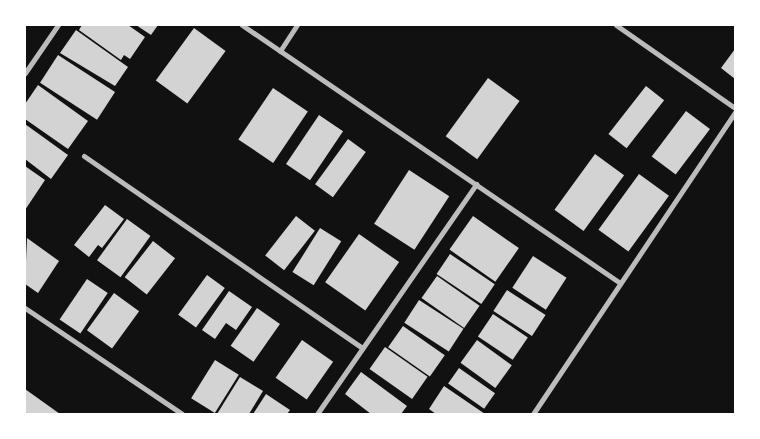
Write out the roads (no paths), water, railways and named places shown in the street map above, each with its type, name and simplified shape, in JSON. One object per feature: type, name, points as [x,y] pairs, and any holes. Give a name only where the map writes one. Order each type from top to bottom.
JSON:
[{"type":"street","points":[[25,73],[58,25]]},
{"type":"street","points":[[242,25],[619,282]]},
{"type":"street","points":[[280,51],[298,25]]},
{"type":"street","points":[[533,414],[735,110],[616,25]]},
{"type":"street","points":[[84,156],[362,348]]},
{"type":"street","points":[[317,414],[476,184]]},
{"type":"street","points":[[25,308],[182,414]]}]
